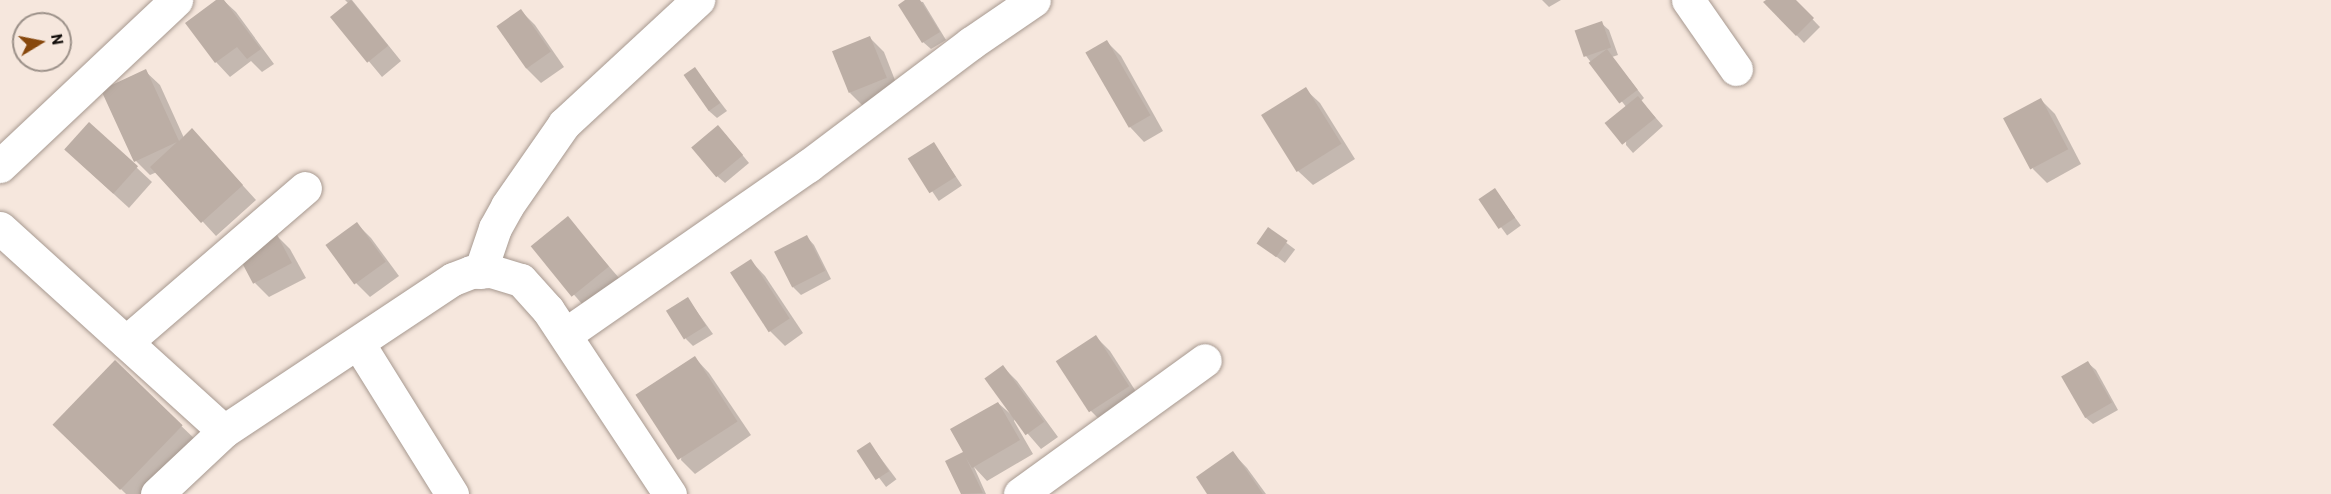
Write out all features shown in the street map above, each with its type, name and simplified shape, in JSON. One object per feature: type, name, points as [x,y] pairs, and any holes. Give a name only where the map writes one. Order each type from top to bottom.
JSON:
[{"type":"street","points":[[0,166],[176,0]]},
{"type":"street","points":[[480,272],[495,228],[507,206],[564,124],[698,0]]},
{"type":"street","points":[[566,334],[808,166],[971,43],[1034,0]]},
{"type":"street","points":[[1688,0],[1736,69]]},
{"type":"street","points":[[126,342],[305,188]]},
{"type":"street","points":[[0,228],[224,431]]},
{"type":"street","points":[[157,494],[224,431],[453,279],[480,272],[506,274],[521,280],[548,310],[670,494]]},
{"type":"street","points":[[358,343],[452,494]]},
{"type":"street","points":[[1020,494],[1205,360]]},
{"type":"building","points":[[216,0],[224,0],[261,49],[247,59],[237,47],[215,63],[185,23]]},
{"type":"building","points":[[351,0],[388,46],[367,63],[330,17]]},
{"type":"building","points":[[905,0],[920,0],[940,32],[922,43],[898,5]]},
{"type":"building","points":[[1766,0],[1796,0],[1814,18],[1796,36],[1763,2]]},
{"type":"building","points":[[521,9],[551,52],[526,69],[496,26]]},
{"type":"building","points":[[1602,21],[1611,47],[1584,57],[1575,30]]},
{"type":"building","points":[[870,36],[887,78],[849,93],[832,51]]},
{"type":"building","points":[[1107,40],[1150,115],[1129,128],[1085,52]]},
{"type":"building","points":[[1607,49],[1638,90],[1619,104],[1589,63]]},
{"type":"building","points":[[695,67],[720,103],[709,111],[684,75]]},
{"type":"building","points":[[146,69],[179,141],[192,128],[243,185],[201,223],[150,167],[177,142],[134,162],[101,90]]},
{"type":"building","points":[[1306,87],[1342,144],[1297,172],[1261,115]]},
{"type":"building","points":[[1638,96],[1656,118],[1622,145],[1605,123]]},
{"type":"building","points":[[2041,98],[2068,149],[2030,169],[2003,118]]},
{"type":"building","points":[[89,122],[138,166],[113,194],[64,149]]},
{"type":"building","points":[[718,125],[743,155],[716,177],[691,147]]},
{"type":"building","points":[[934,142],[956,177],[929,193],[908,158]]},
{"type":"building","points":[[1495,188],[1515,218],[1499,229],[1478,199]]},
{"type":"building","points":[[568,216],[609,267],[572,297],[531,246]]},
{"type":"building","points":[[357,222],[386,262],[354,285],[325,245]]},
{"type":"building","points":[[1268,227],[1288,241],[1276,257],[1257,243]]},
{"type":"building","points":[[276,233],[292,263],[253,284],[237,254]]},
{"type":"building","points":[[807,235],[825,271],[792,287],[774,252]]},
{"type":"building","points":[[751,259],[790,319],[769,332],[730,273]]},
{"type":"building","points":[[688,297],[706,326],[684,340],[666,311]]},
{"type":"building","points":[[1096,335],[1129,386],[1089,412],[1056,361]]},
{"type":"building","points":[[695,356],[737,421],[678,460],[635,395]]},
{"type":"building","points":[[115,360],[183,425],[120,490],[52,425]]},
{"type":"building","points":[[2088,361],[2112,403],[2085,418],[2061,376]]},
{"type":"building","points":[[1003,365],[1044,422],[1026,435],[984,379]]},
{"type":"building","points":[[998,402],[1020,440],[972,468],[966,458],[983,493],[961,494],[945,461],[963,452],[950,429]]},
{"type":"building","points":[[870,442],[889,471],[876,480],[857,451]]},
{"type":"building","points":[[1233,451],[1263,494],[1207,494],[1196,477]]}]
